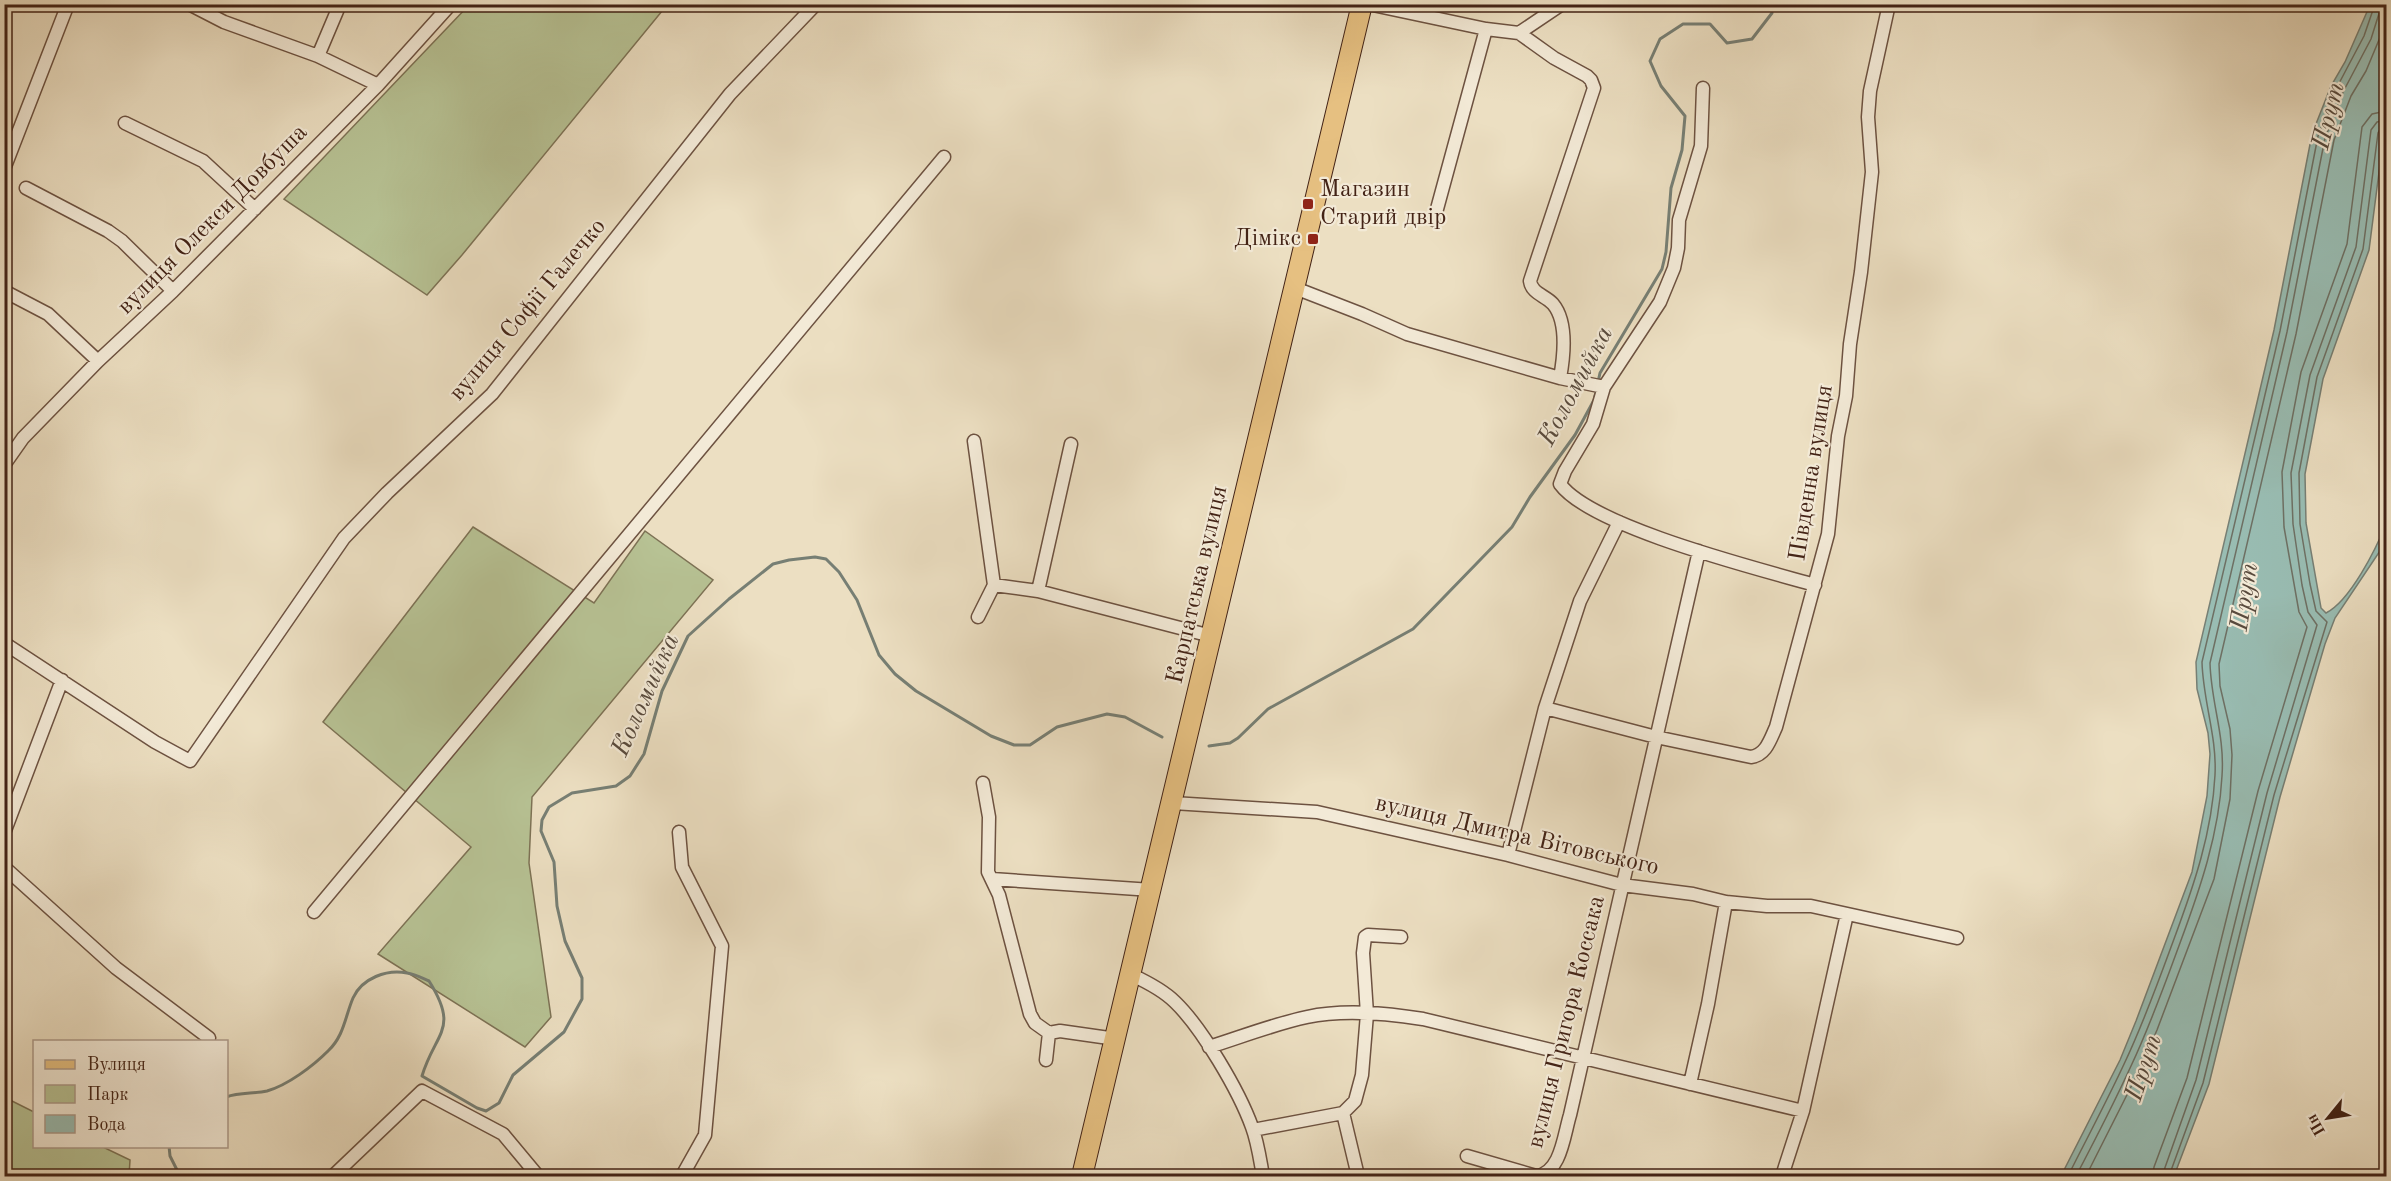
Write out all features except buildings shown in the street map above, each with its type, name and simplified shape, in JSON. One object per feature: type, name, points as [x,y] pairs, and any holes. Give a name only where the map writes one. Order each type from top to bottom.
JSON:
[{"type":"main road","name":"Карпатська вулиця","points":[[1082,1176],[1132,975],[1362,4]]},
{"type":"street","points":[[4,169],[68,4]]},
{"type":"street","points":[[189,4],[233,26],[318,56],[378,85]]},
{"type":"street","points":[[318,56],[340,4]]},
{"type":"street","name":"вулиця Олекси Довбуша","points":[[4,465],[9,448],[255,209],[378,85],[451,4]]},
{"type":"street","name":"вулиця Софії Галечко","points":[[62,680],[155,742],[190,760],[344,538],[387,493],[492,394],[730,94],[816,4]]},
{"type":"street","points":[[1368,4],[1486,29],[1519,33],[1554,58],[1591,80],[1594,88],[1530,281],[1533,288],[1550,300],[1559,316],[1563,350],[1560,378]]},
{"type":"street","points":[[1519,33],[1562,4]]},
{"type":"street","name":"Південна вулиця","points":[[1545,708],[1656,737],[1751,758],[1759,756],[1766,748],[1776,727],[1828,534],[1838,436],[1846,396],[1850,344],[1865,241],[1872,172],[1868,117],[1870,91],[1889,4]]},
{"type":"street","points":[[1434,220],[1486,29]]},
{"type":"street","points":[[1703,88],[1701,146],[1680,216],[1674,268],[1660,302],[1599,385],[1593,424],[1565,471],[1560,484],[1564,491],[1576,499],[1619,522],[1699,551],[1815,585]]},
{"type":"street","points":[[125,123],[203,161],[255,209]]},
{"type":"street","points":[[314,912],[944,157]]},
{"type":"street","points":[[26,188],[108,231],[122,241],[173,291]]},
{"type":"street","points":[[1295,288],[1407,334],[1560,378],[1599,385]]},
{"type":"street","points":[[4,291],[48,314],[98,361]]},
{"type":"street","points":[[974,441],[994,585],[978,617]]},
{"type":"street","points":[[1038,591],[1071,444]]},
{"type":"street","points":[[1509,855],[1545,708],[1583,592],[1619,522]]},
{"type":"street","name":"вулиця Григора Коссака","points":[[1467,1156],[1530,1176],[1545,1174],[1556,1160],[1569,1115],[1699,551]]},
{"type":"street","points":[[994,585],[1038,591],[1211,636]]},
{"type":"street","points":[[4,643],[62,680],[4,833]]},
{"type":"street","points":[[983,783],[989,817],[987,864],[1012,939],[1030,1014],[1035,1023],[1048,1033]]},
{"type":"street","name":"вулиця Дмитра Вітовського","points":[[1173,803],[1317,812],[1509,855],[1622,885],[1693,894],[1726,902],[1767,906],[1811,906],[1957,938]]},
{"type":"street","points":[[679,832],[682,867],[722,946],[705,1135],[682,1176]]},
{"type":"street","points":[[4,867],[116,968],[209,1038]]},
{"type":"street","points":[[992,879],[1152,890]]},
{"type":"street","points":[[1690,1084],[1708,1004],[1726,902]]},
{"type":"street","points":[[1782,1176],[1803,1111],[1847,914]]},
{"type":"street","points":[[1253,1130],[1343,1113],[1355,1101],[1362,1076],[1367,1014],[1363,952],[1365,937],[1368,935],[1401,937]]},
{"type":"street","points":[[1132,975],[1157,988],[1174,1001],[1209,1047],[1232,1084],[1253,1130],[1263,1176]]},
{"type":"street","points":[[1209,1047],[1308,1017],[1335,1013],[1423,1019],[1803,1111]]},
{"type":"street","points":[[1048,1033],[1060,1030],[1116,1039]]},
{"type":"street","points":[[1046,1060],[1048,1033]]},
{"type":"street","points":[[333,1176],[422,1091],[503,1134],[538,1176]]},
{"type":"street","points":[[1343,1113],[1358,1176]]},
{"type":"green space","points":[[469,5],[667,5],[427,295],[284,199]]},
{"type":"green space","points":[[473,527],[594,603],[645,531],[713,580],[532,797],[529,863],[551,1017],[525,1047],[378,954],[471,847],[323,722]]},
{"type":"green space","points":[[4,1097],[33,1112],[33,1148],[105,1148],[130,1160],[129,1176],[5,1176]]},
{"type":"water","name":"Прут","points":[[2370,5],[2386,5],[2383,141],[2369,250],[2323,379],[2305,474],[2306,523],[2321,608],[2326,613],[2344,598],[2353,586],[2376,547],[2386,524],[2386,542],[2335,618],[2325,644],[2280,797],[2209,1084],[2174,1176],[2061,1176],[2120,1060],[2192,872],[2207,796],[2210,754],[2208,733],[2197,689],[2196,662],[2274,330],[2312,134],[2331,86],[2345,62]]},
{"type":"waterway","name":"Коломийка","points":[[1598,382],[1600,373],[1662,269],[1666,252],[1671,188],[1682,150],[1685,116],[1661,86],[1650,61],[1660,39],[1683,24],[1710,24],[1727,43],[1752,39],[1772,13],[1771,4]]},
{"type":"waterway","name":"Коломийка","points":[[1209,746],[1230,743],[1268,709],[1413,629],[1512,527],[1530,497],[1575,435],[1594,400],[1597,388]]},
{"type":"waterway","name":"Коломийка","points":[[228,1096],[267,1091],[300,1074],[315,1063],[338,1039],[353,998],[362,985],[383,974],[399,972],[413,974],[429,981],[443,1010],[442,1030],[422,1076],[477,1108],[486,1111],[499,1103],[513,1075],[564,1032],[582,999],[582,978],[565,941],[557,906],[554,862],[541,831],[542,820],[549,807],[572,793],[616,786],[630,776],[644,754],[662,691],[688,636],[773,564],[815,557],[826,559],[839,572],[857,600],[879,655],[895,674],[916,691],[991,736],[1014,745],[1030,745],[1057,727],[1107,714],[1125,717],[1162,737]]},
{"type":"waterway","name":"Коломийка","points":[[169,1148],[170,1156],[180,1176]]},
{"type":"place","name":"Магазин Старий двір","points":[[1308,204]]},
{"type":"place","name":"Дімікс","points":[[1313,239]]}]
